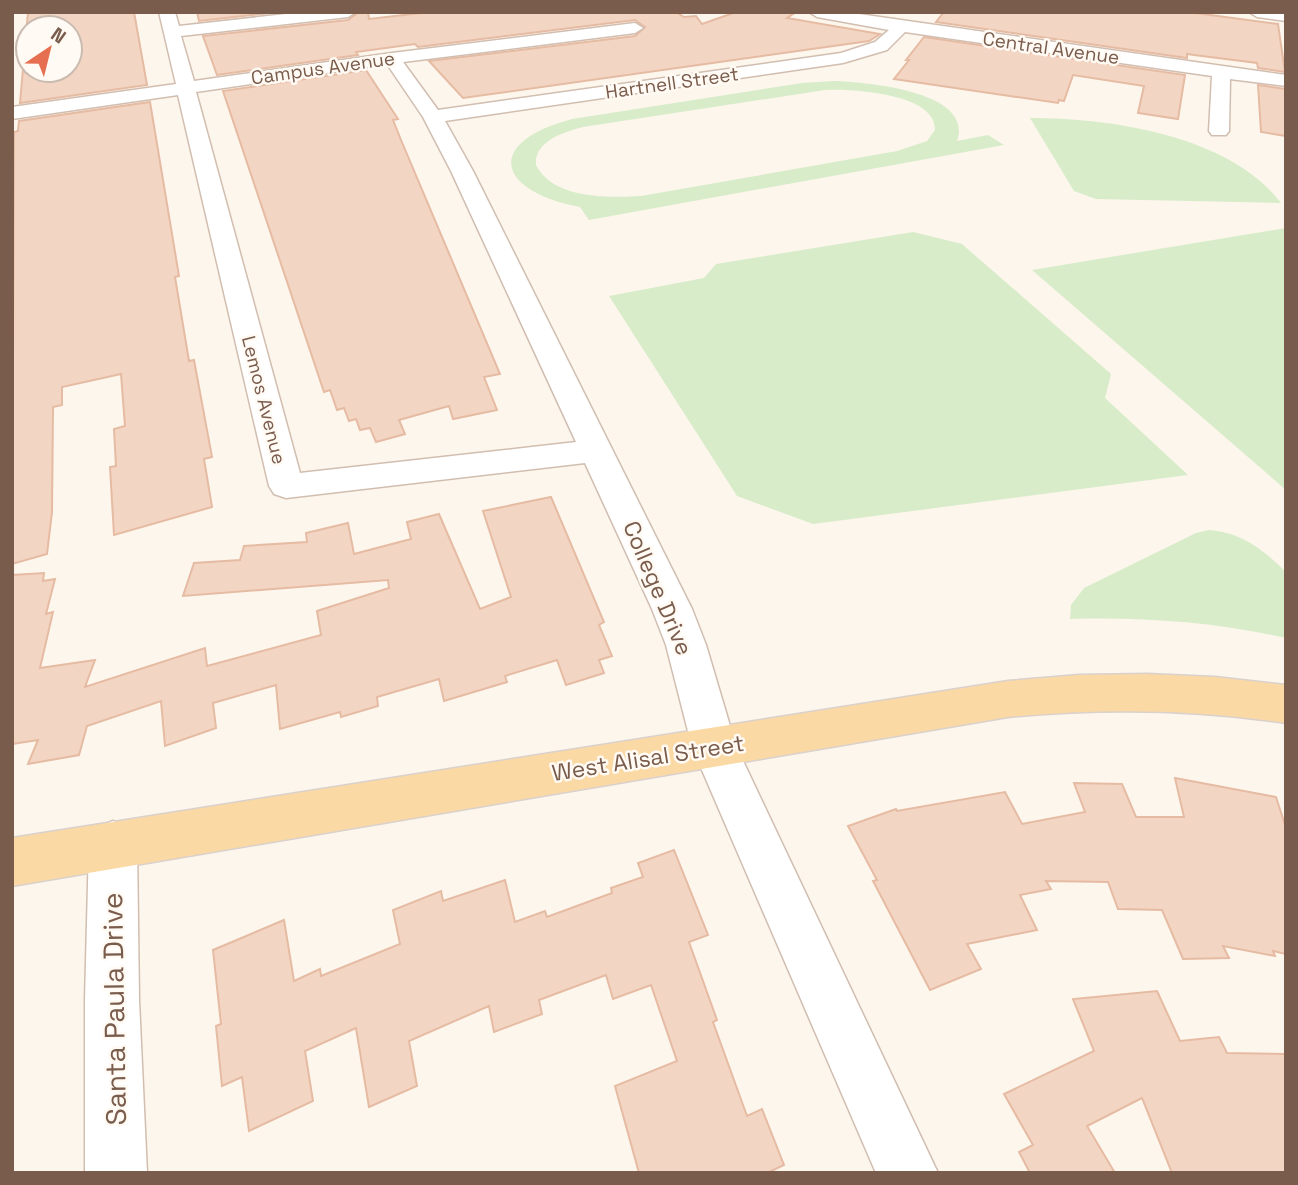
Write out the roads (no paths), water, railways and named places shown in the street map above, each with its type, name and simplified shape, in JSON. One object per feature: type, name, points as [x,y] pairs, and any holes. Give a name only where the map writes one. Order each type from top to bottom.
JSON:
[{"type":"main road","name":"West Alisal Street","points":[[12,862],[1008,699],[1080,691],[1217,694],[1286,704]]},
{"type":"street","points":[[169,22],[348,12]]},
{"type":"street","name":"Campus Avenue","points":[[12,113],[392,58],[635,28],[614,12]]},
{"type":"street","name":"Central Avenue","points":[[817,12],[901,27],[1286,81]]},
{"type":"street","points":[[1257,12],[1286,16]]},
{"type":"street","name":"Lemos Avenue","points":[[169,22],[286,486],[595,451]]},
{"type":"street","name":"Hartnell Street","points":[[433,117],[843,58],[881,46],[901,27]]},
{"type":"street","name":"College Drive","points":[[392,58],[433,117],[509,266],[672,609],[686,645],[714,747],[907,1173]]},
{"type":"street","points":[[1219,131],[1221,72]]},
{"type":"street","name":"Santa Paula Drive","points":[[113,845],[111,1000],[116,1173]]}]
